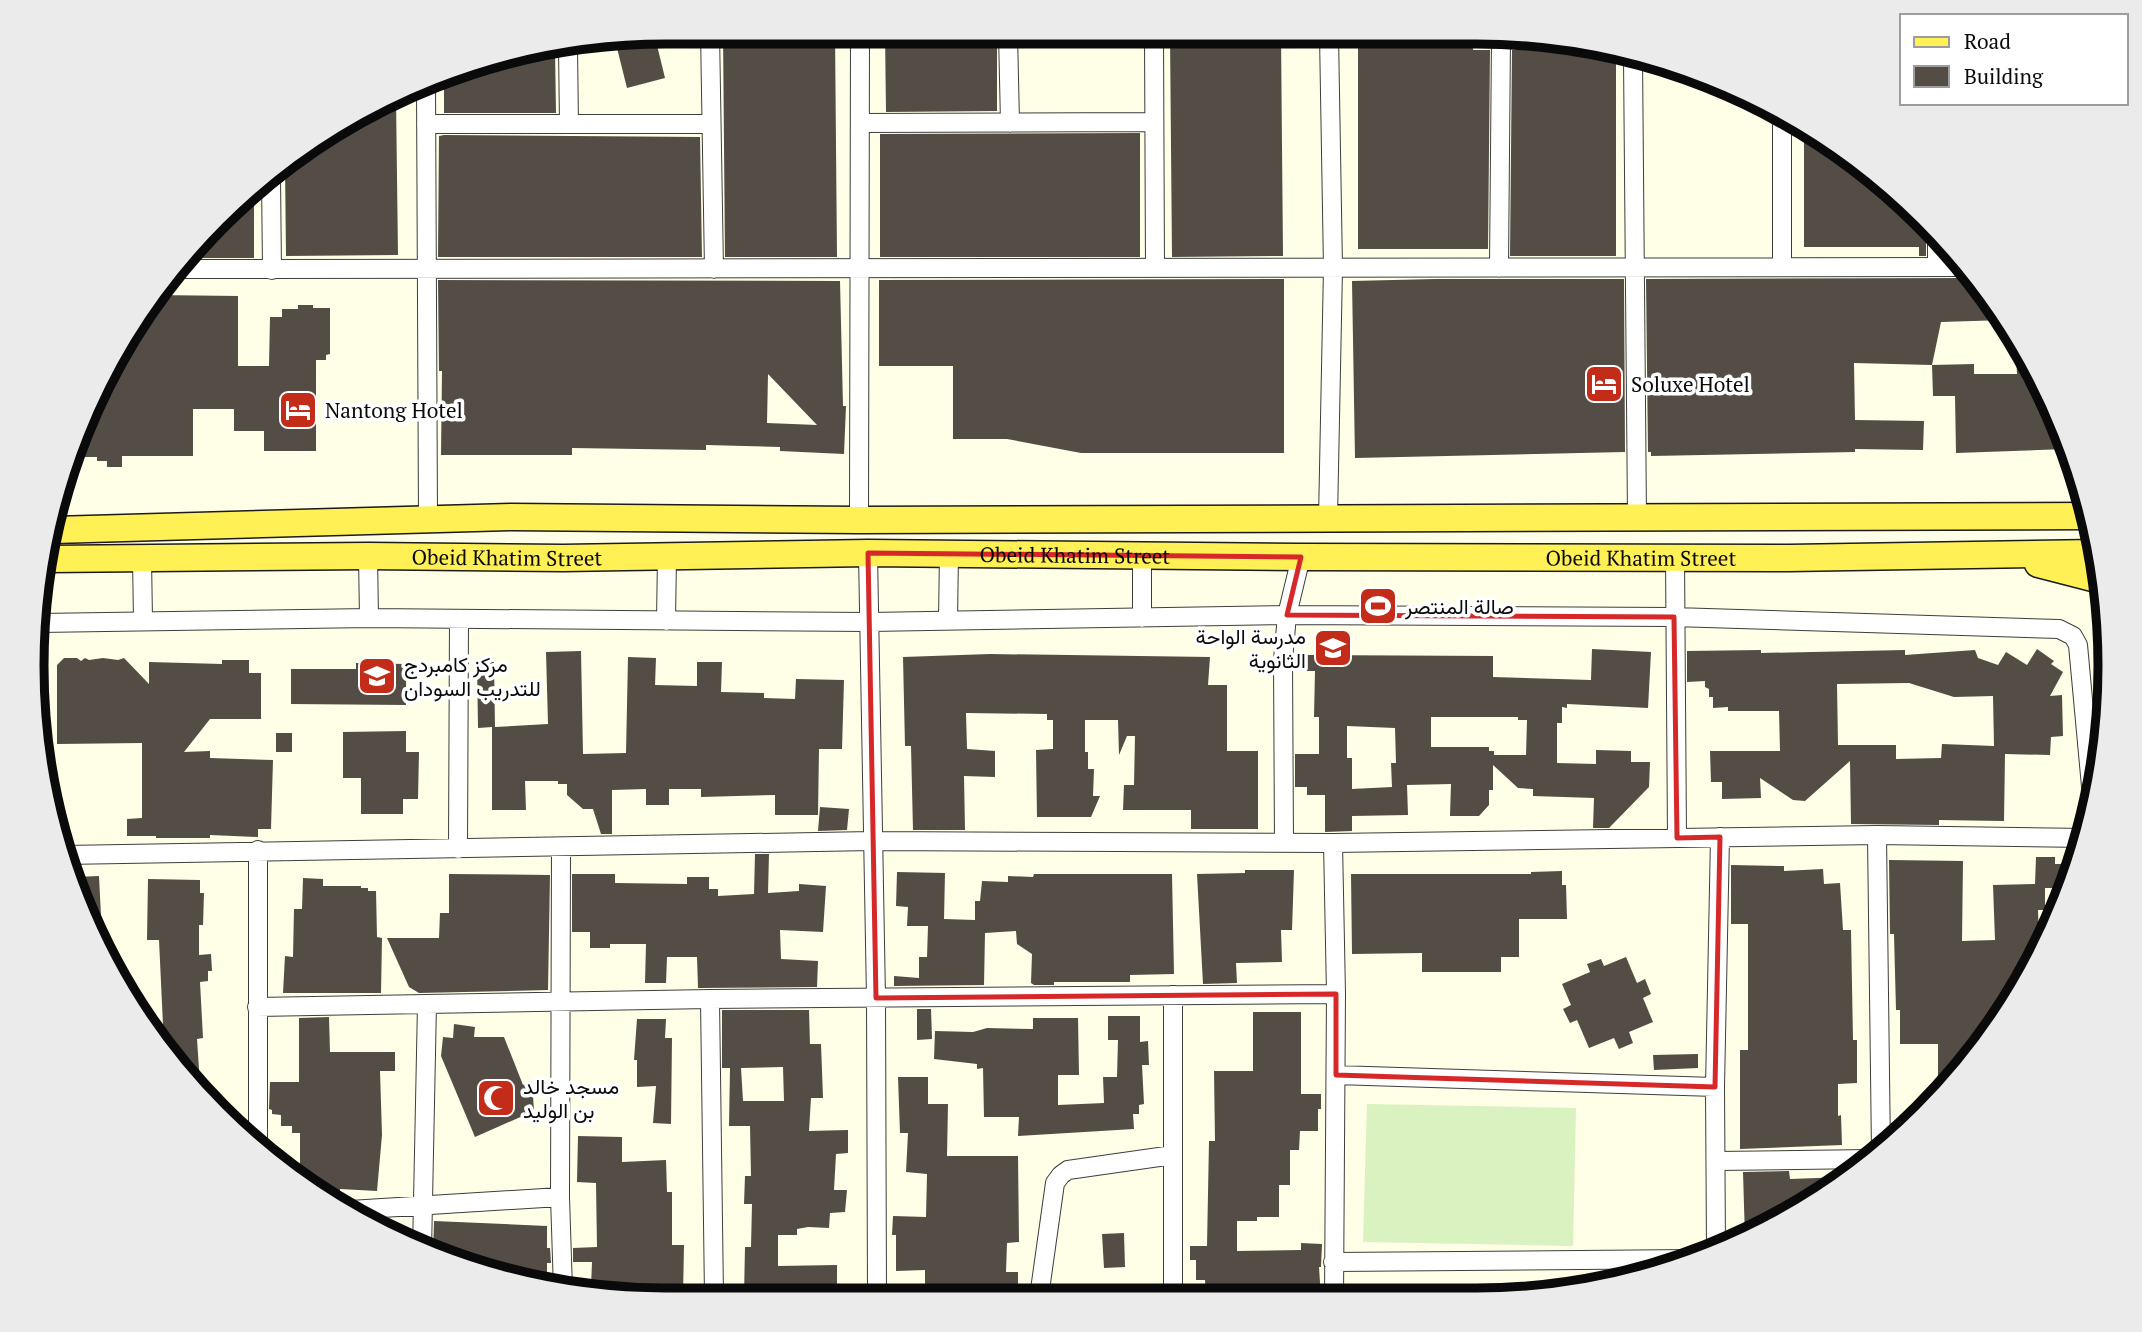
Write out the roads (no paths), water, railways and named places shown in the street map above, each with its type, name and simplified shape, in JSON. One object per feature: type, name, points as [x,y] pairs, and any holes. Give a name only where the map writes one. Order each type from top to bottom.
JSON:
[{"type":"main road","points":[[2042,517],[2075,500]]},
{"type":"main road","name":"Obeid Khatim Street","points":[[59,530],[428,518],[859,520],[2080,516]]},
{"type":"main road","points":[[507,518],[507,557]]},
{"type":"main road","points":[[591,558],[594,518]]},
{"type":"main road","name":"Obeid Khatim Street","points":[[54,559],[368,556],[591,558],[868,553],[1789,558],[2087,553]]},
{"type":"main road","points":[[1985,554],[2092,577]]},
{"type":"street","points":[[710,44],[714,270]]},
{"type":"street","points":[[859,520],[860,44]]},
{"type":"street","points":[[1008,44],[1010,122]]},
{"type":"street","points":[[1154,44],[1155,268]]},
{"type":"street","points":[[1328,519],[1333,268],[1329,44]]},
{"type":"street","points":[[1499,268],[1501,45]]},
{"type":"street","points":[[568,52],[569,124]]},
{"type":"street","points":[[1633,64],[1637,519]]},
{"type":"street","points":[[426,92],[428,518]]},
{"type":"street","points":[[860,123],[1154,122]]},
{"type":"street","points":[[426,124],[711,124]]},
{"type":"street","points":[[1782,124],[1782,267]]},
{"type":"street","points":[[271,185],[272,270]]},
{"type":"street","points":[[1937,248],[1937,267]]},
{"type":"street","points":[[186,270],[1953,267]]},
{"type":"street","points":[[868,553],[876,998],[877,1288]]},
{"type":"street","points":[[948,621],[949,553]]},
{"type":"street","points":[[1142,555],[1142,618]]},
{"type":"street","points":[[368,556],[369,618]]},
{"type":"street","points":[[666,621],[667,556]]},
{"type":"street","points":[[1675,556],[1676,838]]},
{"type":"street","points":[[1284,843],[1282,687],[1287,615],[1301,557]]},
{"type":"street","points":[[142,559],[144,620]]},
{"type":"street","points":[[45,622],[369,618],[869,622],[1287,615],[1674,617],[2059,629],[2073,636],[2078,645],[2089,771]]},
{"type":"street","points":[[458,849],[459,620]]},
{"type":"street","points":[[1877,835],[1881,1138]]},
{"type":"street","points":[[74,855],[872,842],[1333,843],[1877,835],[2074,838]]},
{"type":"street","points":[[1716,1240],[1715,1087],[1720,837]]},
{"type":"street","points":[[1333,843],[1336,994],[1334,1288]]},
{"type":"street","points":[[561,848],[560,1197],[563,1279]]},
{"type":"street","points":[[258,850],[258,1136]]},
{"type":"street","points":[[257,1007],[710,999],[1336,994]]},
{"type":"street","points":[[1173,1288],[1174,995]]},
{"type":"street","points":[[710,999],[714,1288]]},
{"type":"street","points":[[422,1238],[427,1004]]},
{"type":"street","points":[[1336,1075],[1715,1087]]},
{"type":"street","points":[[1040,1288],[1055,1183],[1060,1175],[1068,1170],[1173,1155]]},
{"type":"street","points":[[1716,1161],[1857,1158]]},
{"type":"street","points":[[363,1209],[560,1197]]},
{"type":"street","points":[[1334,1262],[1662,1259]]},
{"type":"place","name":"Soluxe Hotel","points":[[1604,384]]},
{"type":"place","name":"Nantong Hotel","points":[[298,410]]},
{"type":"place","name":"صالة المنتصر","points":[[1378,606]]},
{"type":"place","name":"مدرسة الواحة الثانوية","points":[[1333,648]]},
{"type":"place","name":"مركز كامبردج للتدريب السودان","points":[[377,676]]},
{"type":"place","name":"مسجد خالد بن الوليد","points":[[496,1098]]}]
